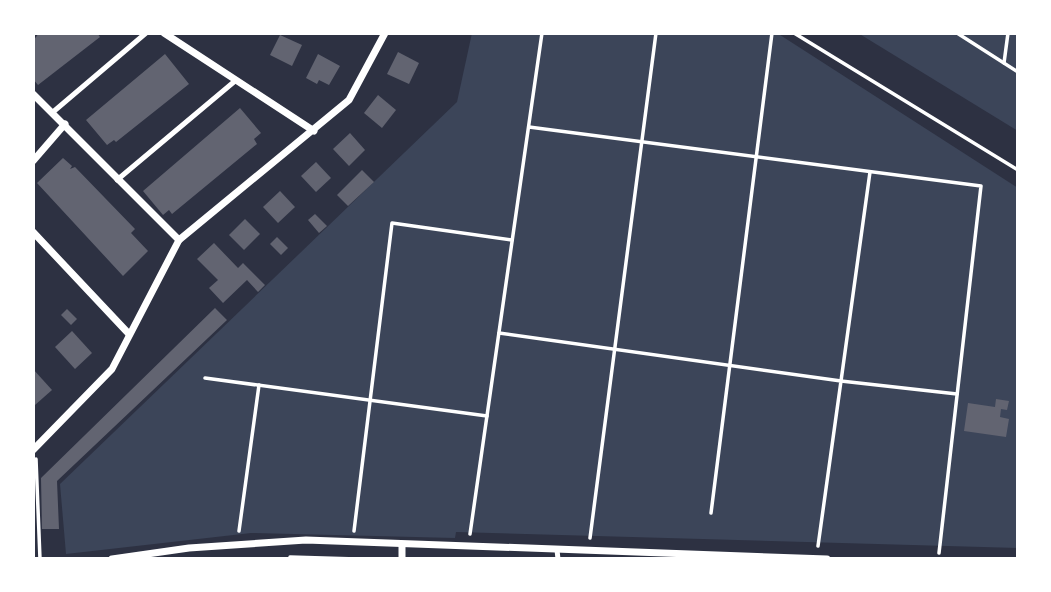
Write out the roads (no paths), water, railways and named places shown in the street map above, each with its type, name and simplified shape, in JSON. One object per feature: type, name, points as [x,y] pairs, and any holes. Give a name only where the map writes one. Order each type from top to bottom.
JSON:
[{"type":"street","points":[[163,33],[314,131]]},
{"type":"street","points":[[34,449],[112,369],[179,240],[349,100],[385,33]]},
{"type":"street","points":[[33,94],[179,240]]},
{"type":"street","points":[[33,161],[65,124]]},
{"type":"street","points":[[33,232],[129,334]]},
{"type":"street","points":[[112,559],[258,541],[827,559]]},
{"type":"street","points":[[402,545],[402,559]]},
{"type":"lane","points":[[53,112],[146,33]]},
{"type":"lane","points":[[117,180],[235,81]]},
{"type":"lane","points":[[557,550],[558,559]]}]
